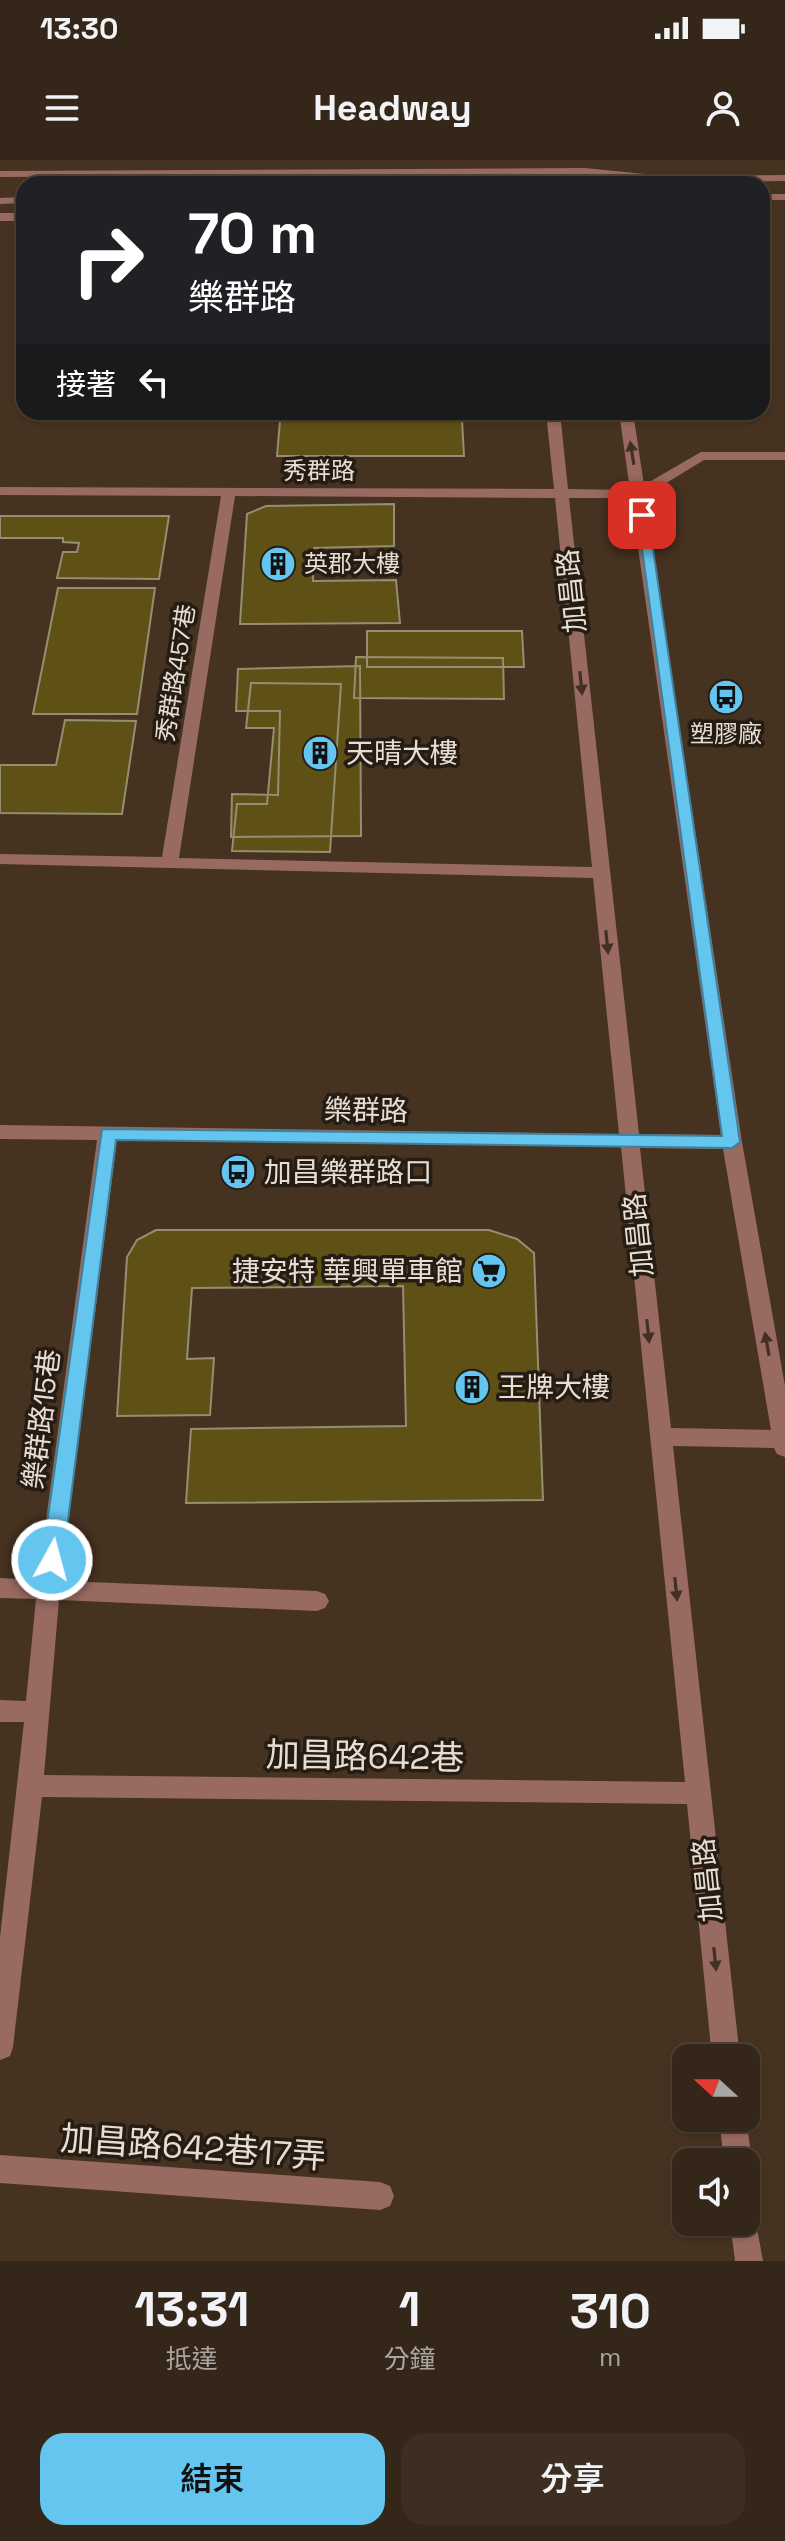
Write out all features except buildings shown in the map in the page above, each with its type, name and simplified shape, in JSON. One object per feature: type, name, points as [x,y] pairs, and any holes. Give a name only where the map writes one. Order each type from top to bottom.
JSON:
[{"type":"street","points":[[0,174],[616,176]]},
{"type":"street","points":[[494,176],[526,174]]},
{"type":"street","name":"加昌路","points":[[554,420],[599,873],[724,2044]]},
{"type":"street","points":[[627,420],[732,1142],[784,1442],[660,1437]]},
{"type":"street","points":[[639,494],[701,456],[785,456]]},
{"type":"street","name":"秀群路","points":[[0,491],[639,494]]},
{"type":"street","name":"秀群路457巷","points":[[170,861],[229,492]]},
{"type":"street","points":[[0,859],[599,873]]},
{"type":"street","name":"樂群路","points":[[0,1132],[732,1142]]},
{"type":"street","name":"樂群路15巷","points":[[0,2047],[39,1712],[48,1590],[108,1133]]},
{"type":"street","points":[[0,1588],[317,1601]]},
{"type":"street","points":[[0,1711],[39,1712]]},
{"type":"street","name":"加昌路642巷","points":[[31,1786],[697,1793]]},
{"type":"street","name":"加昌路642巷17弄","points":[[0,2169],[380,2196]]},
{"type":"street","points":[[746,2236],[749,2261]]},
{"type":"place","name":"英郡大樓","points":[[278,564]]},
{"type":"place","name":"塑膠廠","points":[[726,697]]},
{"type":"place","name":"天晴大樓","points":[[320,753]]},
{"type":"place","name":"加昌樂群路口","points":[[238,1172]]},
{"type":"place","name":"捷安特 華興單車館","points":[[489,1271]]},
{"type":"place","name":"王牌大樓","points":[[472,1387]]},
{"type":"route","points":[[52,1560],[108,1133],[732,1142],[642,515]]}]
